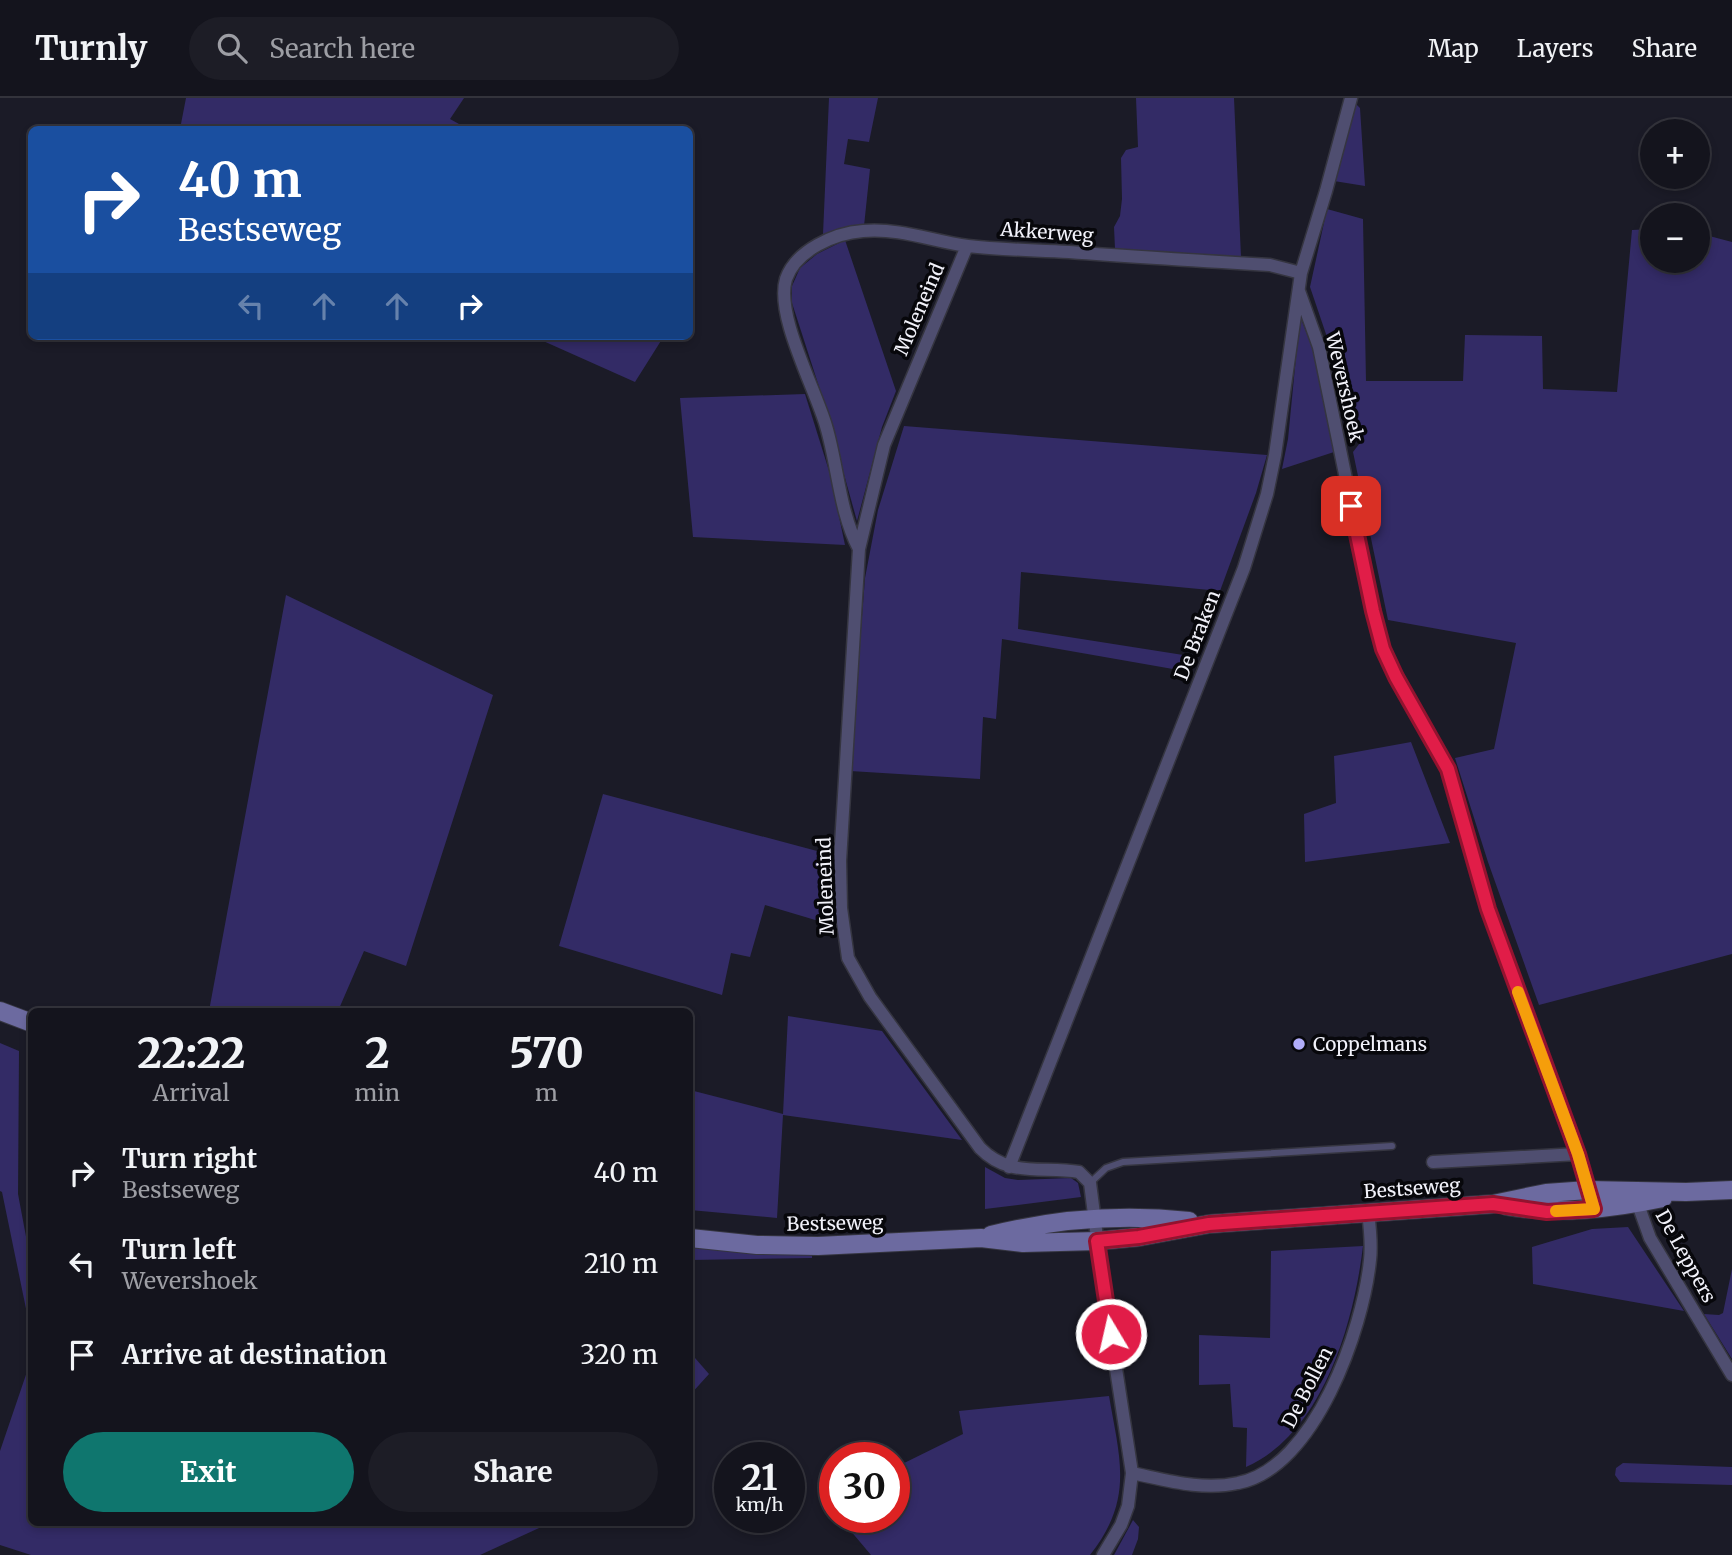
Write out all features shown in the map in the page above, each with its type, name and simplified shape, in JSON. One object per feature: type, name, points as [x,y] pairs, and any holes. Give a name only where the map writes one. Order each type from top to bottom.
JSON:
[{"type":"main road","points":[[0,1011],[28,1022]]},
{"type":"main road","name":"Bestseweg","points":[[693,1238],[817,1246],[981,1238],[1023,1243],[1097,1241],[1139,1237],[1209,1224],[1493,1204],[1546,1193],[1588,1190],[1635,1196],[1732,1190]]},
{"type":"main road","name":"Bestseweg","points":[[1493,1204],[1547,1212],[1594,1209],[1635,1196]]},
{"type":"main road","name":"Bestseweg","points":[[981,1238],[1023,1227],[1095,1220],[1138,1218],[1209,1224]]},
{"type":"street","name":"De Braken","points":[[1009,1167],[1244,568],[1267,494],[1275,455],[1301,272],[1351,98]]},
{"type":"street","name":"Akkerweg","points":[[798,259],[833,238],[862,231],[905,232],[967,246],[1270,265],[1301,272]]},
{"type":"street","name":"Moleneind","points":[[967,246],[884,445],[859,549],[840,862],[841,908],[848,958],[870,998],[980,1148],[991,1160],[1009,1167],[1079,1172],[1090,1183]]},
{"type":"street","name":"Moleneind","points":[[798,259],[787,278],[783,299],[826,426],[850,531],[859,549]]},
{"type":"street","name":"Wevershoek","points":[[1298,288],[1319,347],[1383,649],[1448,769],[1488,909],[1578,1154],[1594,1209]]},
{"type":"street","name":"Bestseweg","points":[[1433,1162],[1578,1154]]},
{"type":"street","points":[[1090,1183],[1132,1472],[1128,1506],[1121,1525],[1103,1555]]},
{"type":"street","name":"De Leppers","points":[[1635,1196],[1650,1238],[1732,1375]]},
{"type":"street","name":"De Bollen","points":[[1132,1472],[1186,1485],[1238,1483],[1261,1475],[1282,1462],[1298,1445],[1333,1382],[1357,1323],[1371,1256],[1368,1212]]},
{"type":"lane","points":[[1090,1183],[1106,1168],[1124,1163],[1392,1146]]},
{"type":"shaded area","points":[[186,98],[464,98],[450,119],[463,126],[181,126]]},
{"type":"shaded area","points":[[829,98],[878,98],[869,142],[848,139],[844,164],[870,169],[864,226],[823,234]]},
{"type":"shaded area","points":[[1136,98],[1234,98],[1241,257],[1115,249],[1114,227],[1120,216],[1122,199],[1121,158],[1126,150],[1138,147]]},
{"type":"shaded area","points":[[1355,103],[1360,108],[1365,186],[1334,181]]},
{"type":"shaded area","points":[[1327,209],[1363,219],[1366,381],[1463,381],[1465,335],[1542,336],[1543,389],[1617,392],[1632,230],[1640,230],[1640,273],[1710,273],[1710,236],[1732,242],[1732,954],[1539,1005],[1488,862],[1455,758],[1494,749],[1516,643],[1388,620],[1353,452],[1363,439],[1352,444],[1328,340],[1310,287]]},
{"type":"shaded area","points":[[845,240],[896,391],[882,427],[857,521],[823,399],[792,303],[792,286],[800,268],[817,254]]},
{"type":"shaded area","points":[[1300,316],[1312,347],[1334,452],[1282,469],[1288,439]]},
{"type":"shaded area","points":[[541,340],[661,340],[635,382]]},
{"type":"shaded area","points":[[805,394],[830,474],[845,545],[693,537],[680,398]]},
{"type":"shaded area","points":[[904,426],[1267,455],[1220,591],[1021,572],[1018,629],[1196,657],[1190,672],[1002,639],[996,719],[983,717],[980,779],[850,771],[865,578],[878,510]]},
{"type":"shaded area","points":[[286,595],[493,695],[406,966],[364,951],[339,1008],[210,1008]]},
{"type":"shaded area","points":[[1411,742],[1450,843],[1305,862],[1304,814],[1336,803],[1334,756]]},
{"type":"shaded area","points":[[603,794],[831,853],[832,925],[765,905],[750,957],[731,953],[722,995],[559,946]]},
{"type":"shaded area","points":[[788,1016],[882,1031],[962,1140],[783,1115],[777,1218],[693,1210],[693,1091],[783,1114]]},
{"type":"shaded area","points":[[0,1043],[19,1051],[18,1194],[28,1247],[28,1318],[0,1191]]},
{"type":"shaded area","points":[[985,1167],[1005,1178],[1018,1180],[1071,1178],[1078,1183],[1081,1197],[985,1209]]},
{"type":"shaded area","points":[[1628,1227],[1684,1311],[1533,1284],[1532,1247],[1592,1229]]},
{"type":"shaded area","points":[[693,1246],[812,1251],[812,1258],[693,1260]]},
{"type":"shaded area","points":[[1363,1246],[1352,1308],[1330,1372],[1296,1429],[1273,1451],[1246,1467],[1247,1428],[1233,1427],[1230,1384],[1199,1385],[1199,1335],[1270,1338],[1271,1251]]},
{"type":"shaded area","points":[[1732,1269],[1732,1359],[1704,1314],[1723,1313]]},
{"type":"shaded area","points":[[695,1358],[709,1374],[693,1392]]},
{"type":"shaded area","points":[[28,1369],[28,1526],[543,1526],[480,1555],[31,1555],[0,1545],[0,1451]]},
{"type":"shaded area","points":[[1109,1396],[1119,1460],[1118,1497],[1104,1535],[1090,1555],[871,1555],[852,1533],[910,1533],[910,1460],[963,1434],[959,1411]]},
{"type":"shaded area","points":[[1623,1463],[1732,1467],[1732,1485],[1620,1482],[1615,1475],[1616,1468]]},
{"type":"shaded area","points":[[1133,1520],[1139,1527],[1132,1555],[1114,1555]]},
{"type":"slow traffic","points":[[1518,992],[1578,1154],[1594,1209],[1556,1211]]},
{"type":"place","name":"Coppelmans","points":[[1299,1044]]},
{"type":"route","points":[[1111,1334],[1097,1241],[1139,1237],[1209,1224],[1493,1204],[1547,1212],[1594,1209],[1578,1154],[1488,909],[1448,769],[1383,649],[1351,506]]}]
